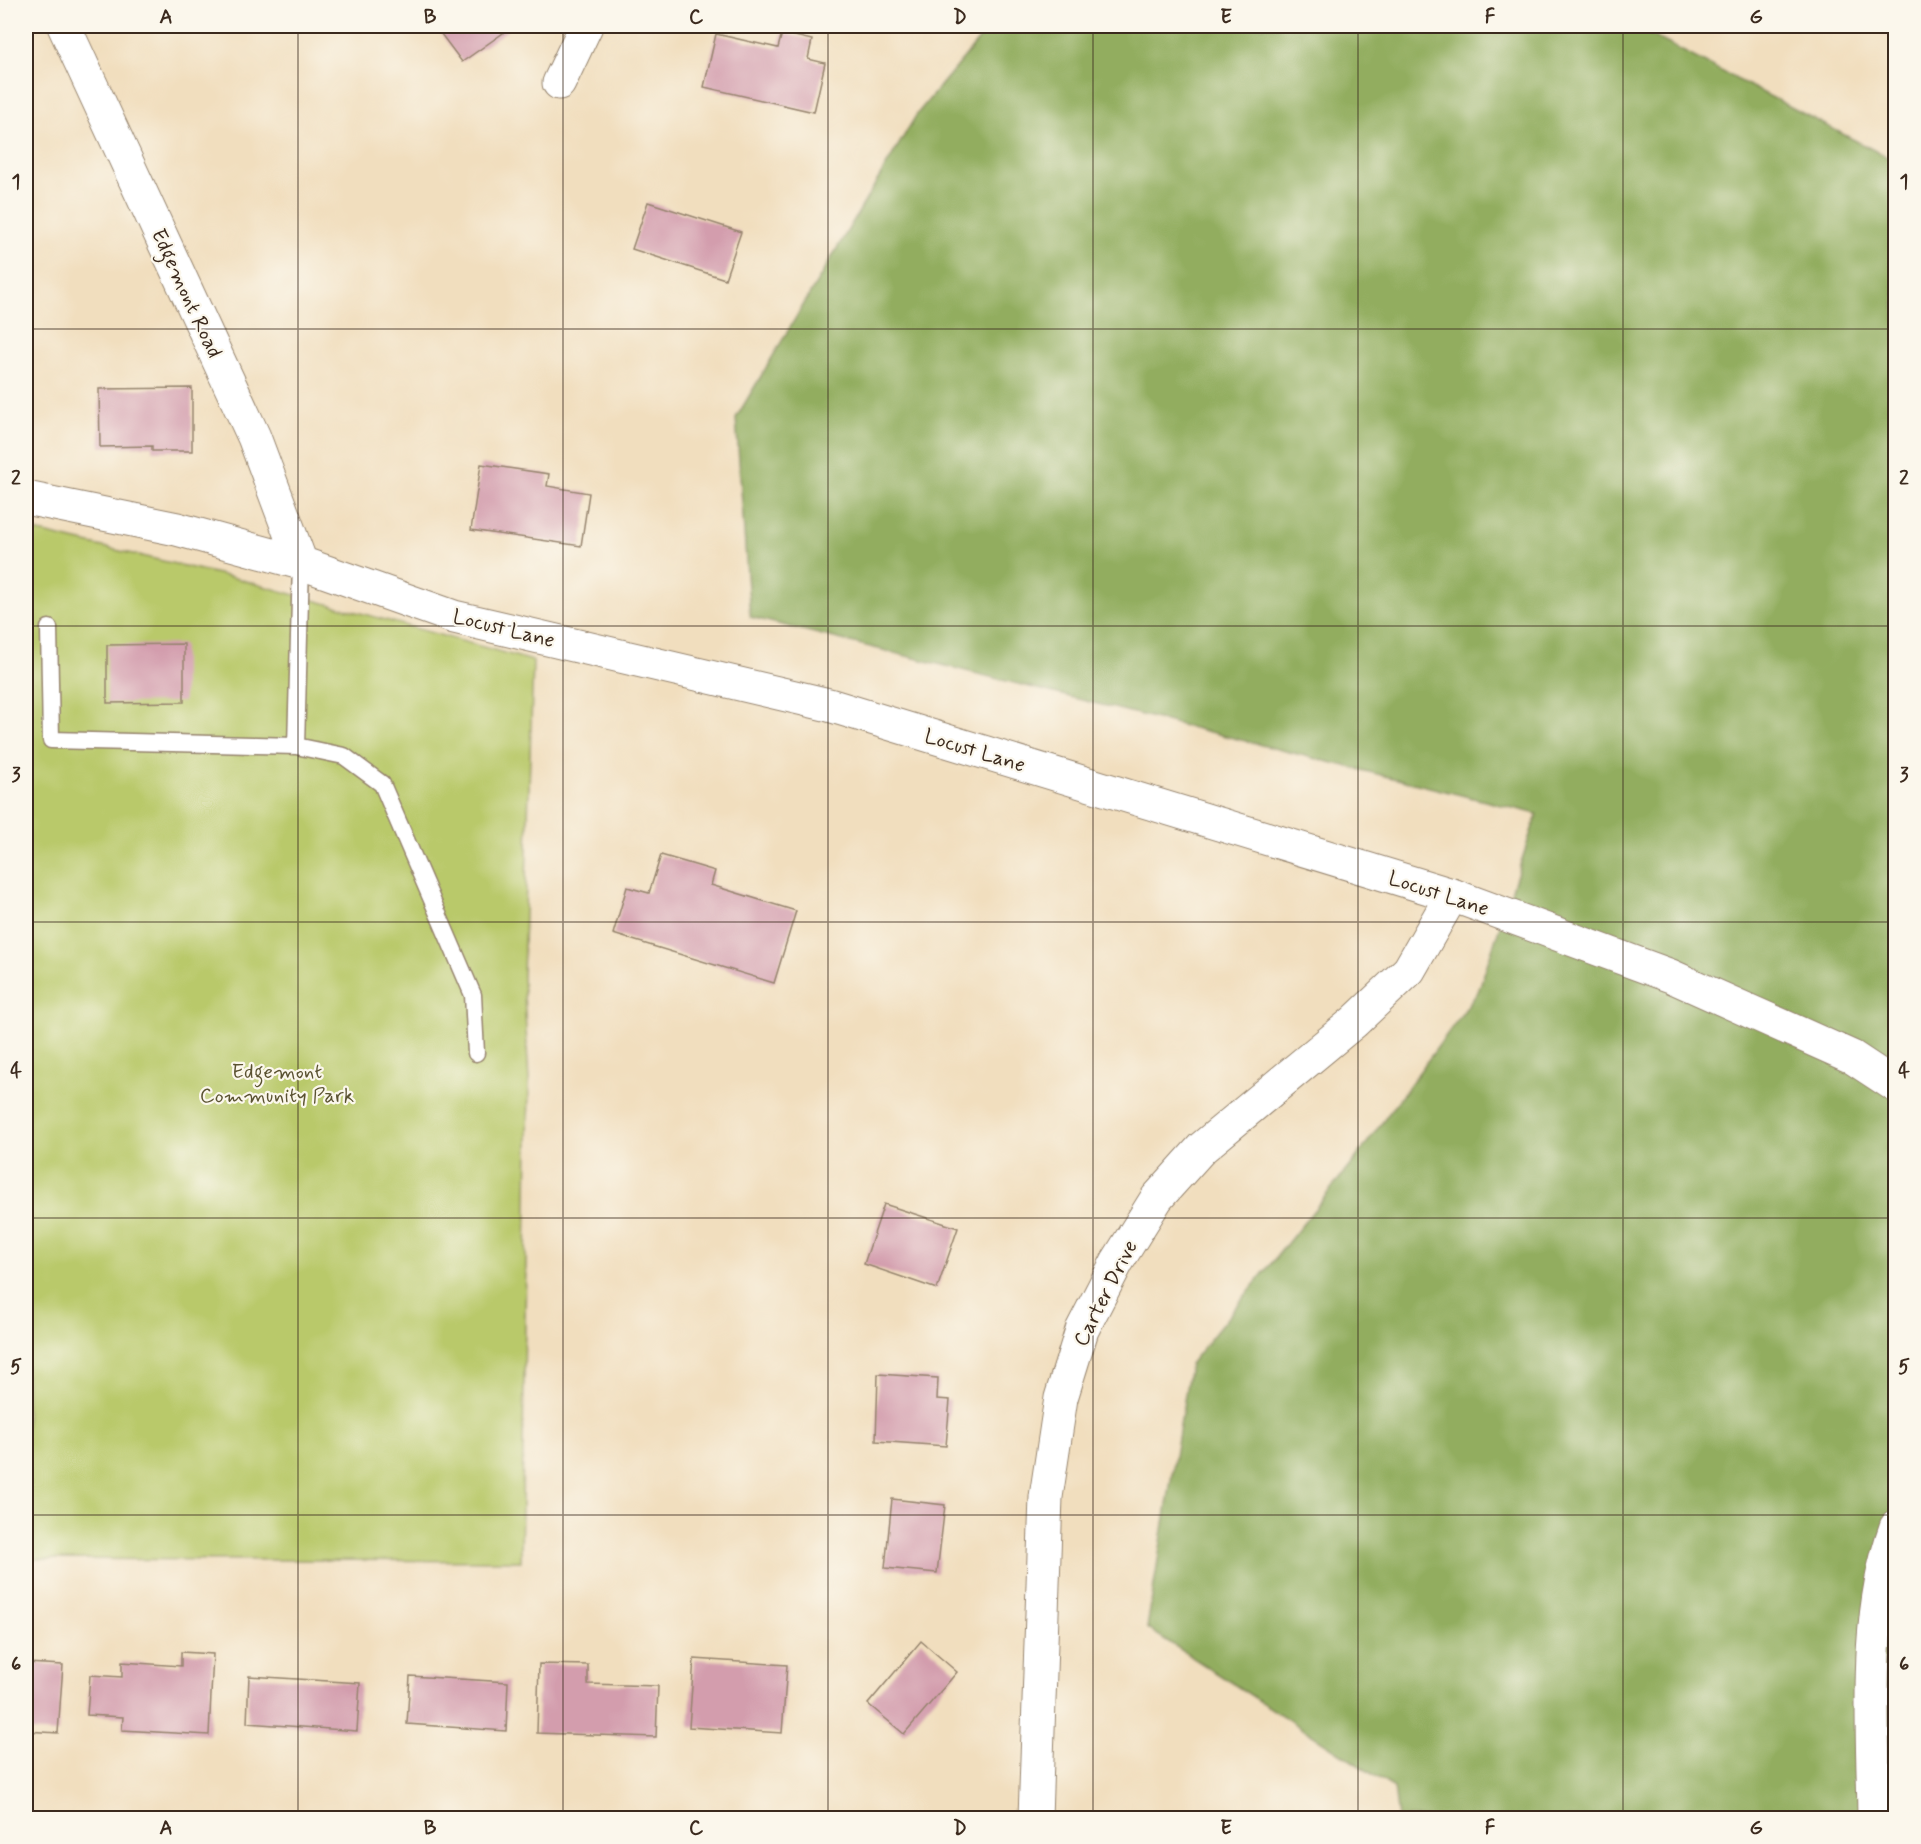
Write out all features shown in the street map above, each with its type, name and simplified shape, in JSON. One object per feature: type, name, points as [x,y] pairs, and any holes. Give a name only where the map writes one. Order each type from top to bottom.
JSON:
[{"type":"street","name":"Edgemont Road","points":[[64,26],[254,437],[301,563]]},
{"type":"street","points":[[559,83],[586,26]]},
{"type":"street","name":"Locust Lane","points":[[26,498],[177,529],[301,563],[454,617],[829,705],[1452,895],[1671,976],[1852,1057],[1896,1086]]},
{"type":"street","name":"Carter Drive","points":[[1035,1818],[1046,1497],[1061,1398],[1082,1330],[1117,1262],[1157,1198],[1202,1148],[1354,1022],[1409,970],[1452,895]]},
{"type":"street","points":[[1874,1818],[1872,1662],[1885,1558],[1896,1527]]},
{"type":"lane","points":[[296,746],[301,563]]},
{"type":"lane","points":[[50,628],[51,740],[296,746],[344,756],[382,784],[473,995],[476,1053]]},
{"type":"green space","points":[[990,26],[1634,26],[1895,161],[1895,1818],[1398,1818],[1394,1788],[1147,1628],[1190,1364],[1356,1158],[1478,992],[1537,814],[750,617],[736,418],[917,114]]},
{"type":"green space","name":"Edgemont Community Park","points":[[26,529],[231,577],[533,661],[523,977],[529,1080],[521,1561],[26,1559]]},
{"type":"building","points":[[435,26],[513,26],[462,62]]},
{"type":"building","points":[[1857,26],[1896,26],[1896,38]]},
{"type":"building","points":[[782,33],[812,40],[808,59],[825,63],[814,112],[704,87],[716,34],[778,48]]},
{"type":"building","points":[[648,202],[741,232],[725,279],[632,249]]},
{"type":"building","points":[[192,388],[192,451],[152,451],[152,446],[100,447],[99,389]]},
{"type":"building","points":[[481,464],[549,474],[547,486],[589,493],[581,546],[471,530]]},
{"type":"building","points":[[184,644],[184,702],[107,703],[107,645]]},
{"type":"building","points":[[661,855],[715,871],[711,885],[796,911],[774,983],[613,934],[627,887],[649,893]]},
{"type":"building","points":[[884,1204],[958,1228],[937,1289],[864,1264]]},
{"type":"building","points":[[878,1374],[938,1378],[937,1399],[950,1400],[946,1446],[876,1441]]},
{"type":"building","points":[[892,1499],[945,1505],[937,1573],[885,1568]]},
{"type":"building","points":[[921,1641],[957,1672],[904,1734],[868,1704]]},
{"type":"building","points":[[181,1652],[213,1654],[209,1735],[122,1730],[123,1717],[87,1715],[90,1675],[122,1677],[122,1662],[181,1666]]},
{"type":"building","points":[[694,1659],[787,1665],[782,1733],[689,1727]]},
{"type":"building","points":[[26,1663],[63,1665],[58,1733],[26,1731]]},
{"type":"building","points":[[539,1664],[588,1665],[588,1684],[658,1686],[656,1737],[537,1733]]},
{"type":"building","points":[[249,1676],[360,1683],[357,1731],[247,1723]]},
{"type":"building","points":[[410,1676],[508,1682],[506,1731],[407,1724]]}]
